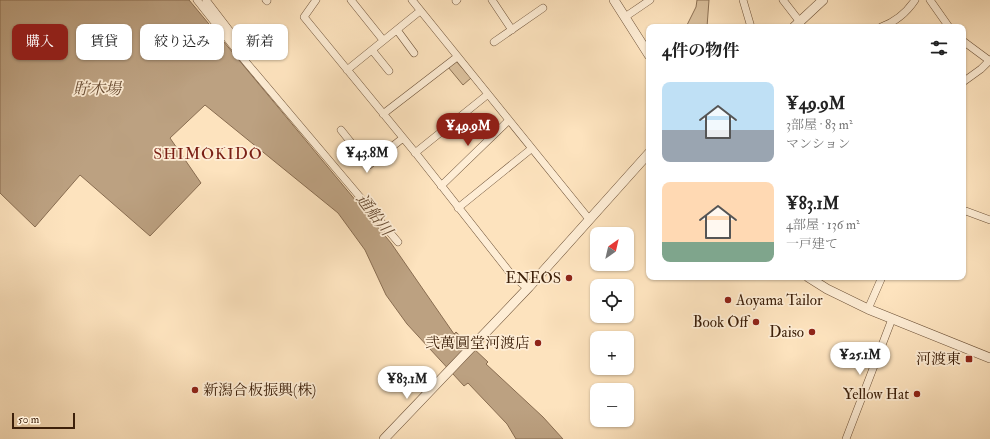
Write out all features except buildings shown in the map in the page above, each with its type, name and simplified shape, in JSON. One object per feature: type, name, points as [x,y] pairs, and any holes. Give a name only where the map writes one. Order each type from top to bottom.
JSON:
[{"type":"street","points":[[197,0],[232,45]]},
{"type":"street","points":[[206,0],[232,34]]},
{"type":"street","points":[[316,0],[304,17],[384,114],[511,274],[527,288]]},
{"type":"street","points":[[351,0],[384,40]]},
{"type":"street","points":[[412,0],[508,121],[589,219]]},
{"type":"street","points":[[492,0],[512,30]]},
{"type":"street","points":[[614,0],[646,50]]},
{"type":"street","points":[[625,17],[650,0]]},
{"type":"street","points":[[743,0],[750,24]]},
{"type":"street","points":[[783,0],[797,24],[823,0]]},
{"type":"street","points":[[889,24],[908,10],[915,0]]},
{"type":"street","points":[[930,0],[947,24]]},
{"type":"street","points":[[494,42],[543,8]]},
{"type":"street","points":[[347,70],[420,11]]},
{"type":"street","points":[[397,30],[414,53]]},
{"type":"street","points":[[966,43],[990,61],[966,79]]},
{"type":"street","points":[[372,50],[388,71]]},
{"type":"street","points":[[384,114],[457,57]]},
{"type":"street","points":[[245,60],[398,242]]},
{"type":"street","points":[[415,153],[487,94]]},
{"type":"street","points":[[441,186],[508,121]]},
{"type":"street","points":[[341,130],[369,165],[403,138]]},
{"type":"street","points":[[458,208],[531,149]]},
{"type":"street","points":[[384,439],[527,288],[646,156]]},
{"type":"street","points":[[966,211],[990,220]]},
{"type":"street","points":[[813,280],[827,289],[868,309],[990,358]]},
{"type":"street","points":[[868,309],[881,280]]},
{"type":"street","points":[[846,439],[892,319]]},
{"type":"shaded area","points":[[697,0],[709,0],[707,24],[688,24],[696,7]]},
{"type":"shaded area","points":[[456,61],[471,78],[463,85],[448,67]]},
{"type":"water","name":"貯木場","points":[[0,0],[189,0],[209,24],[140,24],[140,60],[224,60],[224,42],[232,52],[232,60],[239,60],[391,243],[454,334],[456,332],[488,362],[486,364],[543,417],[563,439],[516,439],[507,424],[468,383],[464,386],[407,324],[386,295],[365,250],[338,213],[205,105],[170,138],[201,183],[150,236],[80,175],[35,227],[0,193]]},
{"type":"place","name":"ENEOS","points":[[569,278]]},
{"type":"place","name":"Aoyama Tailor","points":[[728,300]]},
{"type":"place","name":"Book Off","points":[[756,322]]},
{"type":"place","name":"Daiso","points":[[812,332]]},
{"type":"place","name":"弐萬圓堂河渡店","points":[[538,343]]},
{"type":"place","name":"河渡東","points":[[969,359]]},
{"type":"place","name":"新潟合板振興(株)","points":[[195,390]]},
{"type":"place","name":"Yellow Hat","points":[[917,394]]},
{"type":"district","name":"SHIMOKIDO","points":[[208,153]]},
{"type":"water label","name":"通船川","points":[[375,214]]}]
